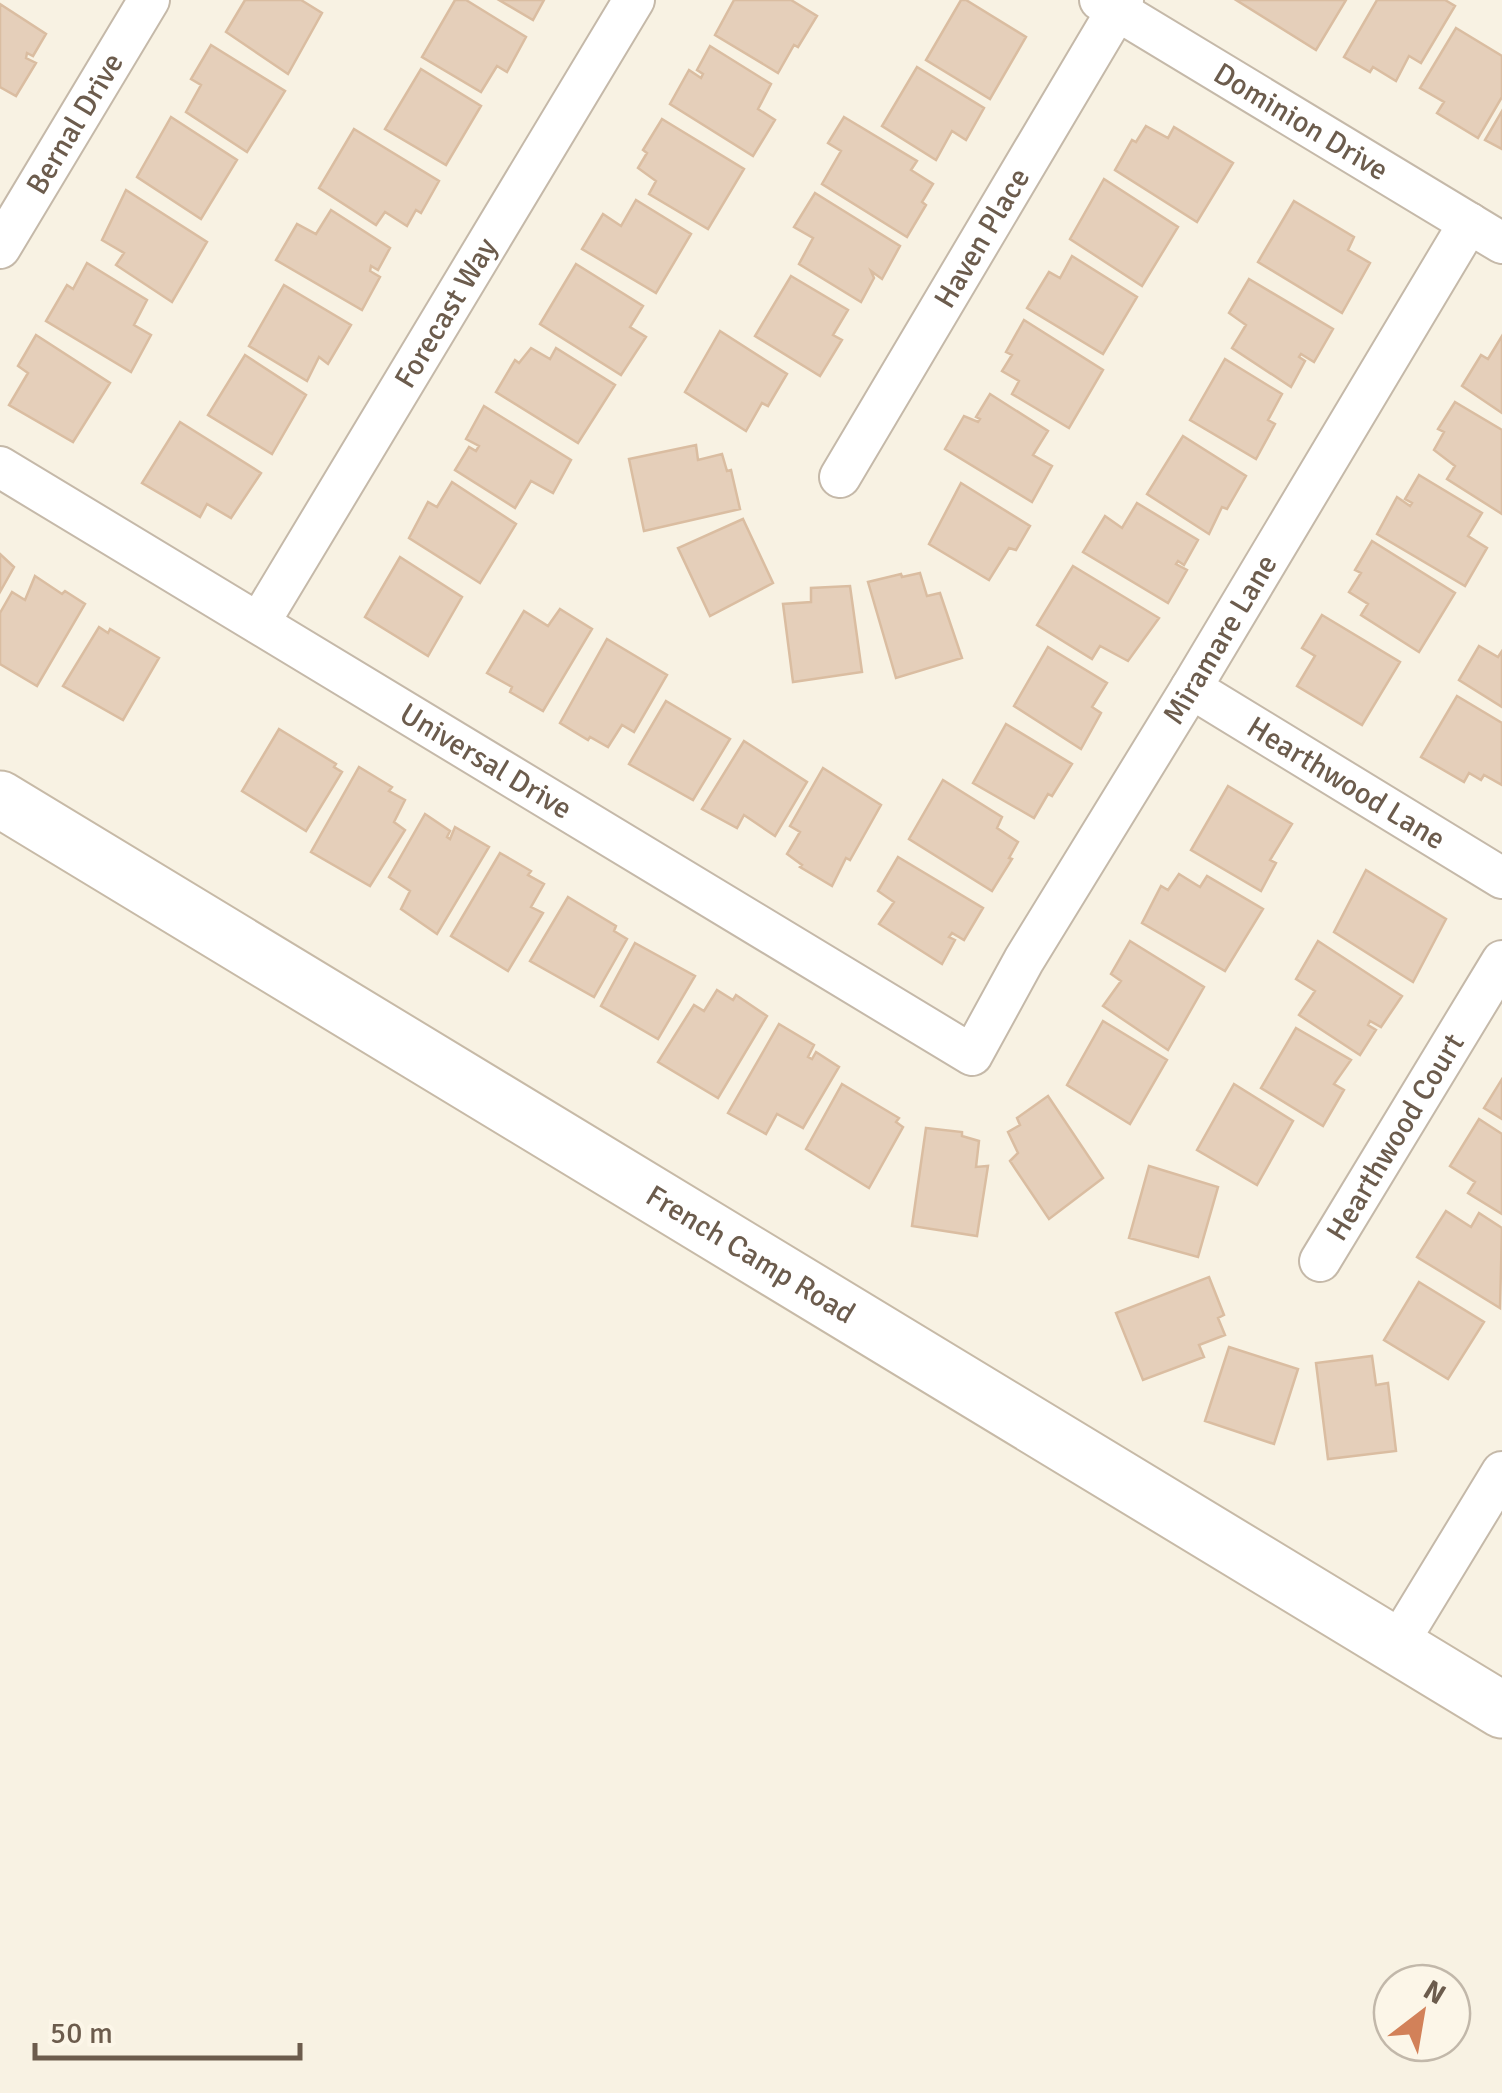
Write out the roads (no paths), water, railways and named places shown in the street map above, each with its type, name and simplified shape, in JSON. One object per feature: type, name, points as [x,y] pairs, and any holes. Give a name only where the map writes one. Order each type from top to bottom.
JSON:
[{"type":"street","name":"Bernal Drive","points":[[0,248],[150,0]]},
{"type":"street","name":"Forecast Way","points":[[259,623],[634,0]]},
{"type":"street","name":"Dominion Drive","points":[[1113,3],[1486,233]]},
{"type":"street","name":"Haven Place","points":[[840,478],[1113,3]]},
{"type":"street","name":"Miramare Lane","points":[[972,1054],[1024,960],[1191,688],[1486,233]]},
{"type":"street","name":"Universal Drive","points":[[0,467],[972,1054]]},
{"type":"street","name":"Hearthwood Lane","points":[[1191,688],[1502,878]]},
{"type":"street","name":"French Camp Road","points":[[0,799],[1502,1710]]},
{"type":"street","name":"Hearthwood Court","points":[[1320,1261],[1502,961]]},
{"type":"street","points":[[1396,1646],[1502,1472]]}]
